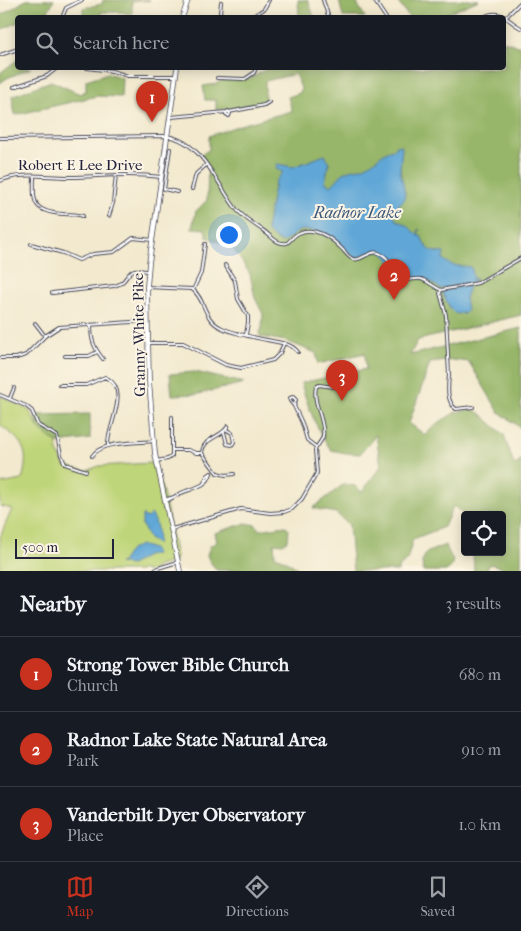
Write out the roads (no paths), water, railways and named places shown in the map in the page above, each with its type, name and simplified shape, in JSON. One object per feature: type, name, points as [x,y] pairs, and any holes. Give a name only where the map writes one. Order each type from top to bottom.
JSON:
[{"type":"main road","points":[[183,15],[188,0]]},
{"type":"main road","name":"Granny White Pike","points":[[177,70],[166,165],[161,177],[147,287],[150,391],[156,461],[180,571]]},
{"type":"street","points":[[63,15],[66,8],[82,0]]},
{"type":"street","points":[[255,15],[264,9],[269,0]]},
{"type":"street","points":[[323,0],[328,15]]},
{"type":"street","points":[[374,0],[384,15]]},
{"type":"street","points":[[222,2],[219,12],[222,15]]},
{"type":"street","points":[[521,2],[506,17],[521,28]]},
{"type":"street","points":[[0,55],[15,50]]},
{"type":"street","points":[[14,87],[47,76],[54,70]]},
{"type":"street","points":[[104,70],[128,76],[176,76]]},
{"type":"street","points":[[217,78],[246,79],[255,70]]},
{"type":"street","points":[[171,117],[228,112],[264,105],[269,102]]},
{"type":"street","points":[[0,138],[168,136],[180,140],[190,146],[206,165],[240,213],[252,224],[280,243],[287,243],[300,232],[320,233],[332,239],[351,258],[358,259],[372,252],[380,253],[389,260],[396,274],[402,278],[408,280],[421,279],[441,290],[480,282],[506,265],[521,258]]},
{"type":"street","points":[[170,149],[166,165],[164,189],[177,192]]},
{"type":"street","points":[[192,189],[195,175],[206,165]]},
{"type":"street","points":[[109,216],[113,203],[116,175]]},
{"type":"street","name":"Robert E Lee Drive","points":[[0,181],[12,176],[116,175],[161,177]]},
{"type":"street","points":[[34,177],[34,196],[37,205],[45,210],[60,214],[83,216]]},
{"type":"street","points":[[31,244],[63,253],[79,260],[93,254],[114,252],[133,238],[153,240]]},
{"type":"street","points":[[193,290],[201,273],[205,244]]},
{"type":"street","points":[[225,265],[235,281],[237,298],[248,316],[246,334]]},
{"type":"street","points":[[52,293],[114,286],[123,282],[130,272],[134,270],[148,271]]},
{"type":"street","points":[[147,287],[193,290],[198,296],[205,313],[213,323],[222,328],[268,340],[284,342],[298,352]]},
{"type":"street","points":[[441,290],[446,314],[450,402],[456,409],[473,407]]},
{"type":"street","points":[[0,358],[16,358],[26,355],[45,336],[55,329],[65,326],[91,326],[148,321]]},
{"type":"street","points":[[35,323],[45,336]]},
{"type":"street","points":[[91,326],[92,342],[97,352],[104,358]]},
{"type":"street","points":[[148,343],[184,343],[224,364],[242,368],[274,360],[281,352],[284,342]]},
{"type":"street","points":[[66,356],[89,356],[97,352]]},
{"type":"street","points":[[59,385],[86,385],[105,377],[110,379],[118,394],[118,403],[108,438],[108,445]]},
{"type":"street","points":[[171,529],[240,509],[272,513],[292,509],[300,501],[316,474],[316,447],[322,439],[323,433],[317,406],[316,387],[319,385],[342,388],[356,379]]},
{"type":"street","points":[[10,398],[14,388]]},
{"type":"street","points":[[0,395],[10,398],[32,410],[38,425],[42,429],[56,434],[65,464],[86,471]]},
{"type":"street","points":[[294,406],[303,424],[307,440],[316,447]]},
{"type":"street","points":[[156,461],[169,459],[172,456],[172,417]]},
{"type":"street","points":[[228,426],[225,431],[206,442],[202,447],[202,453],[214,470],[223,475],[234,474]]},
{"type":"street","points":[[225,431],[232,433],[234,442],[232,445],[227,444],[225,431]]},
{"type":"street","points":[[92,456],[96,451],[108,445],[154,441]]},
{"type":"street","points":[[172,450],[202,453]]},
{"type":"street","points":[[165,501],[182,492],[196,488],[209,480],[214,470]]},
{"type":"street","points":[[154,571],[178,562]]},
{"type":"water","name":"Radnor Lake","points":[[401,145],[400,169],[405,193],[404,200],[395,211],[395,219],[408,226],[416,234],[419,229],[418,236],[421,236],[427,247],[432,251],[444,253],[443,259],[446,262],[455,266],[470,267],[473,271],[471,272],[473,275],[472,280],[476,278],[473,282],[441,289],[424,279],[406,279],[401,277],[382,252],[370,252],[355,258],[337,241],[319,232],[300,230],[284,242],[280,242],[267,232],[275,182],[283,172],[276,169],[277,164],[293,167],[325,155],[329,163],[325,182],[331,186],[345,172],[367,165],[386,152],[395,149],[396,146]]},
{"type":"water","points":[[465,286],[469,287],[465,298],[467,310],[463,315],[463,313],[456,314],[450,308],[442,293]]},
{"type":"water","points":[[151,514],[157,528],[157,544],[149,539],[142,525],[142,515],[147,518]]},
{"type":"water","points":[[140,545],[153,549],[156,554],[146,556],[131,565],[119,563],[123,562],[129,551]]},
{"type":"place","name":"Strong Tower Bible Church","points":[[152,122]]},
{"type":"place","name":"Radnor Lake State Natural Area","points":[[394,300]]},
{"type":"place","name":"Vanderbilt Dyer Observatory","points":[[342,401]]}]
